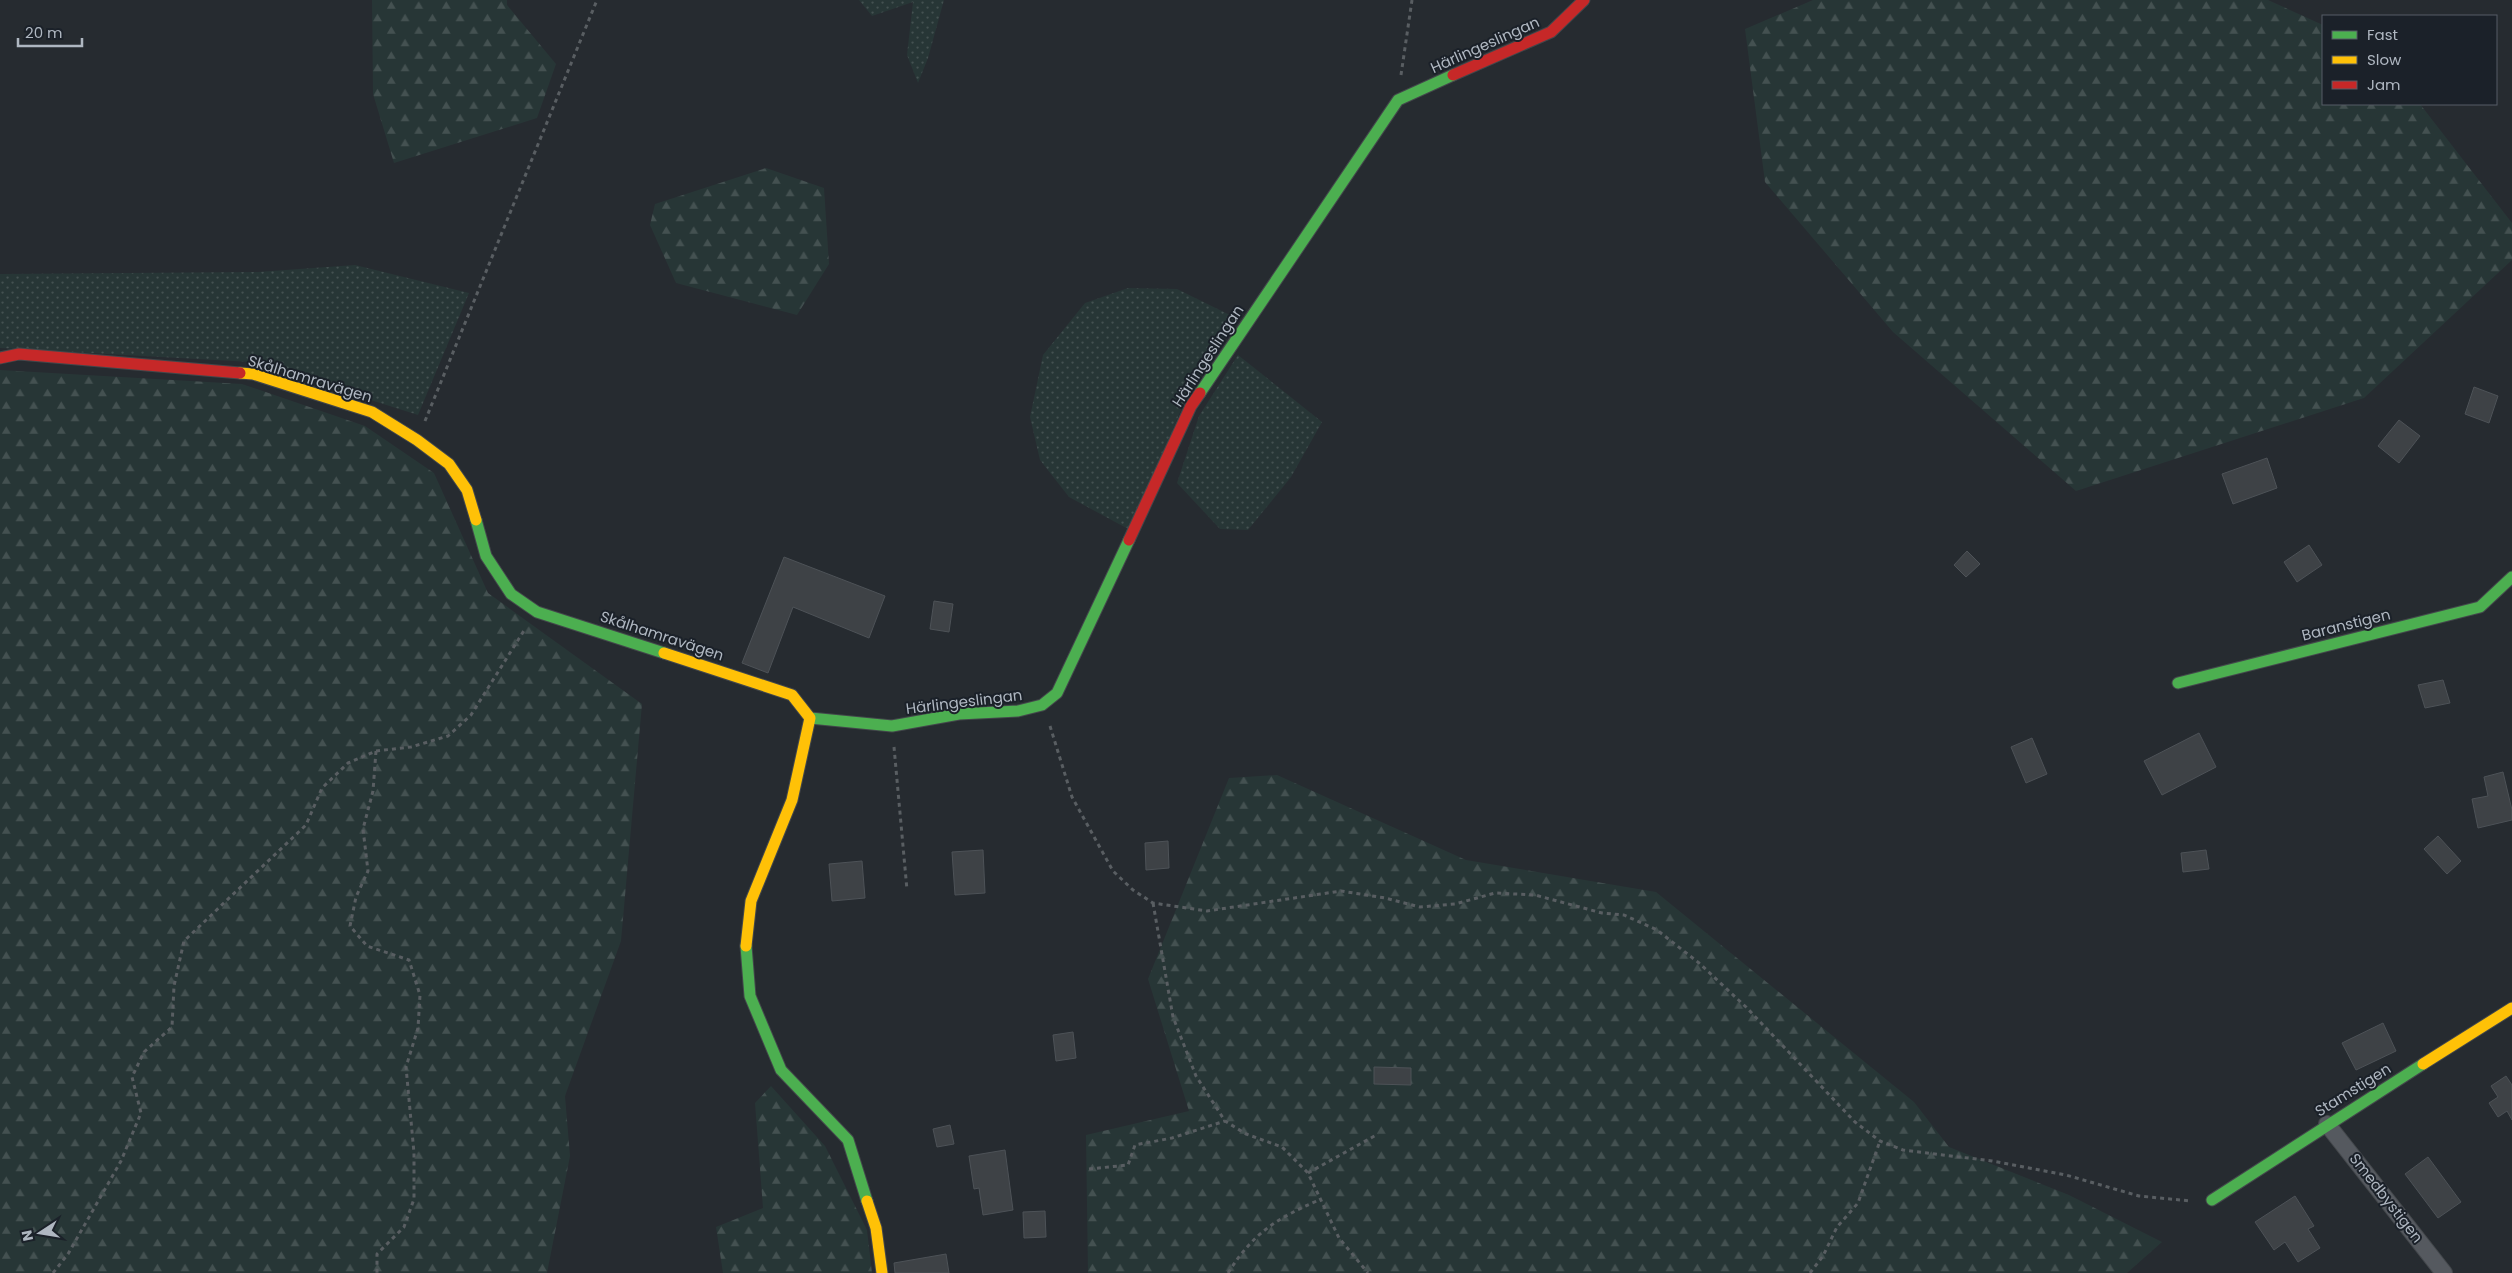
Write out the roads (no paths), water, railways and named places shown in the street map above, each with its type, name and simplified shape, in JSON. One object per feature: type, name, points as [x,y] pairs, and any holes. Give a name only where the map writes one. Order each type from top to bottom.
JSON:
[{"type":"street","name":"Härlingeslingan","points":[[810,718],[892,726],[959,714],[1018,711],[1042,706],[1057,693],[1191,406],[1398,100],[1551,32],[1584,0]]},
{"type":"street","name":"Skålhamravägen","points":[[0,358],[19,354],[253,374],[372,412],[418,440],[449,464],[467,490],[486,556],[511,594],[537,612],[792,695],[810,718]]},
{"type":"street","name":"Baranstigen","points":[[2178,683],[2480,607],[2512,576]]},
{"type":"street","points":[[810,718],[792,800],[751,901],[745,955],[750,996],[781,1070],[848,1140],[876,1228],[882,1273]]},
{"type":"street","name":"Stamstigen","points":[[2212,1200],[2327,1124],[2512,1008]]},
{"type":"street","name":"Smedbystigen","points":[[2327,1124],[2444,1273]]}]
